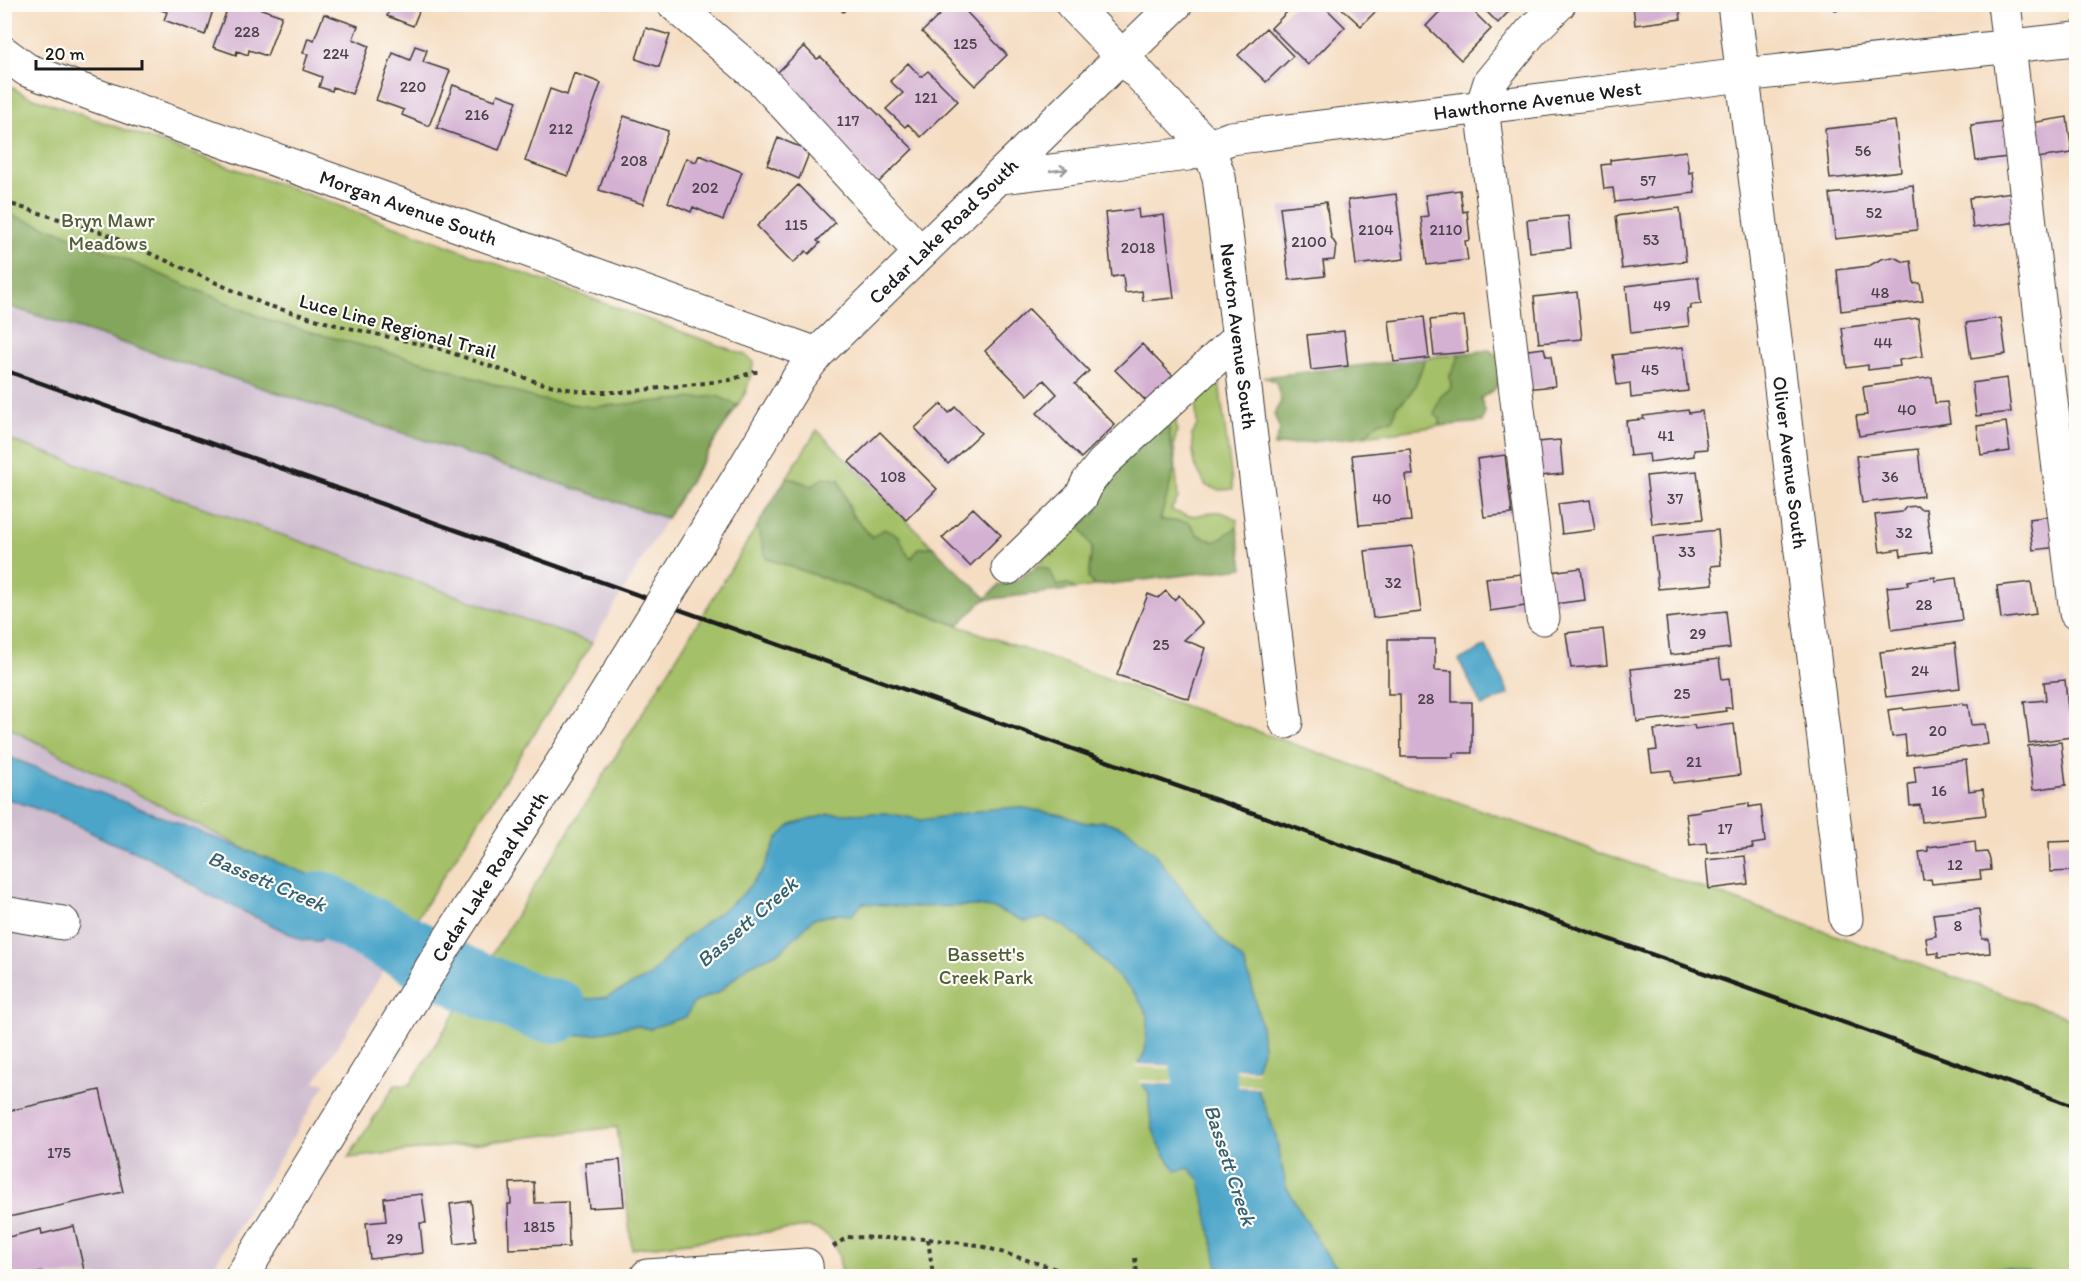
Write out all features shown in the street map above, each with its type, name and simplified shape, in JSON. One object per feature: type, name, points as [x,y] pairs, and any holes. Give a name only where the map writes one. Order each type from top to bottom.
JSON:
[{"type":"street","points":[[674,4],[762,80],[920,252]]},
{"type":"street","name":"Newton Avenue South","points":[[1072,4],[1208,146],[1219,177],[1286,723]]},
{"type":"street","name":"Cedar Lake Road South","points":[[739,477],[808,365],[920,252],[1001,177],[1176,4]]},
{"type":"street","points":[[1543,618],[1482,107],[1490,82],[1531,32],[1559,4]]},
{"type":"street","name":"Oliver Avenue South","points":[[1734,4],[1846,920]]},
{"type":"street","points":[[2004,4],[2076,614]]},
{"type":"street","name":"Hawthorne Avenue West","points":[[1001,177],[1188,154],[1231,138],[1743,75],[2076,39]]},
{"type":"street","name":"Morgan Avenue South","points":[[4,53],[27,70],[808,365]]},
{"type":"street","points":[[1008,568],[1081,497],[1088,482],[1103,463],[1238,338]]},
{"type":"street","name":"Cedar Lake Road North","points":[[242,1276],[448,941],[739,477]]},
{"type":"street","points":[[4,913],[63,923],[4,926]]},
{"type":"street","points":[[647,1276],[807,1271]]},
{"type":"path","name":"Luce Line Regional Trail","points":[[4,202],[104,232],[266,305],[336,325],[437,348],[540,383],[582,392],[626,392],[730,380],[754,372],[808,365]]},
{"type":"path","points":[[807,1271],[847,1237],[928,1239],[978,1245],[1079,1276]]},
{"type":"path","points":[[928,1239],[933,1276]]},
{"type":"path","points":[[1135,1258],[1137,1273],[1135,1276]]},
{"type":"shaded area","points":[[5,305],[667,518],[592,643],[5,438]]},
{"type":"shaded area","points":[[4,726],[408,932],[315,1082],[326,1083],[208,1276],[5,1276]]},
{"type":"green space","name":"Bryn Mawr Meadows","points":[[4,82],[23,94],[335,204],[745,355],[754,362],[746,392],[667,518],[5,305]]},
{"type":"green space","points":[[5,213],[64,233],[270,321],[443,367],[537,399],[592,407],[717,396],[737,405],[667,518],[5,305]]},
{"type":"green space","points":[[1489,350],[1500,357],[1503,377],[1494,390],[1481,398],[1485,412],[1482,422],[1440,426],[1440,419],[1434,414],[1440,397],[1451,388],[1450,376],[1460,354]]},
{"type":"green space","points":[[1460,354],[1450,376],[1451,388],[1440,397],[1440,426],[1364,436],[1380,421],[1393,420],[1396,406],[1412,391],[1425,358]]},
{"type":"green space","points":[[1425,358],[1412,391],[1396,406],[1393,420],[1380,421],[1364,436],[1274,446],[1280,430],[1274,414],[1281,401],[1276,382],[1265,377]]},
{"type":"green space","points":[[1218,373],[1233,489],[1219,490],[1206,486],[1194,463],[1192,435],[1197,425],[1195,391]]},
{"type":"green space","points":[[1175,411],[1177,431],[1174,444],[1178,498],[1171,510],[1190,516],[1218,512],[1230,515],[1237,520],[1237,527],[1215,542],[1160,520],[1175,467],[1167,419]]},
{"type":"green space","points":[[1167,419],[1175,467],[1160,520],[1189,522],[1198,535],[1215,542],[1237,527],[1243,568],[1094,586],[1088,578],[1092,548],[1080,526],[1097,512],[1091,494]]},
{"type":"green space","points":[[817,430],[933,547],[918,548],[913,558],[872,537],[852,515],[839,479],[812,486],[787,477]]},
{"type":"green space","points":[[4,438],[592,643],[408,932],[5,726]]},
{"type":"green space","points":[[787,477],[812,486],[824,477],[839,480],[852,515],[872,537],[884,529],[899,536],[907,554],[912,558],[918,548],[933,547],[986,598],[1000,584],[1015,582],[1037,566],[1050,570],[1057,586],[1068,584],[1075,589],[984,600],[958,625],[766,558],[757,526]]},
{"type":"green space","points":[[1091,494],[1097,512],[1081,526],[1092,548],[1088,578],[1094,586],[1075,589],[1068,584],[1056,586],[1050,570],[1037,566],[1056,548]]},
{"type":"green space","name":"Bassett's Creek Park","points":[[757,526],[766,558],[2076,1020],[2076,1276],[842,1276],[834,1244],[825,1234],[808,1227],[632,1249],[617,1127],[348,1158],[395,1085],[410,1085]]},
{"type":"water","points":[[1486,646],[1509,694],[1482,707],[1459,660]]},
{"type":"water","points":[[4,755],[338,886],[415,921],[385,971],[327,936],[319,941],[302,940],[208,894],[151,858],[108,841],[61,817],[5,798]]},
{"type":"water","points":[[1019,807],[1062,815],[1086,823],[1103,821],[1127,829],[1154,853],[1218,936],[1244,962],[1261,1025],[1263,1048],[1256,1069],[1138,1064],[1145,1052],[1148,1016],[1136,995],[1083,941],[1064,926],[1045,918],[1026,922],[995,909],[977,906],[906,907],[863,903],[852,915],[836,914],[813,919],[781,951],[748,966],[719,992],[693,1003],[686,1017],[649,1029],[629,1026],[586,1035],[552,1037],[529,1035],[459,1005],[485,963],[543,987],[590,999],[607,997],[650,976],[684,939],[741,896],[763,870],[778,838],[791,825],[829,814],[886,813],[922,820]]},
{"type":"water","points":[[1141,1083],[1257,1088],[1275,1132],[1286,1186],[1325,1253],[1344,1276],[1224,1276],[1218,1268],[1200,1180],[1189,1168],[1177,1171],[1164,1153],[1152,1125],[1149,1093]]},
{"type":"water","points":[[2009,1268],[2051,1276],[1928,1276],[1956,1270]]},
{"type":"pier","points":[[415,921],[418,922],[387,972],[383,973]]},
{"type":"pier","points":[[483,962],[485,963],[458,1008],[457,1004]]},
{"type":"pier","points":[[1135,1064],[1259,1069],[1256,1072],[1138,1067]]},
{"type":"pier","points":[[1141,1080],[1257,1085],[1261,1088],[1138,1083]]},
{"type":"building","points":[[156,4],[215,4],[205,35],[164,20],[167,12],[155,8]]},
{"type":"building","points":[[391,4],[422,4],[413,26],[387,16]]},
{"type":"building","points":[[836,4],[851,4],[843,12]]},
{"type":"building","points":[[951,4],[959,4],[1007,55],[975,86],[922,32]]},
{"type":"building","points":[[1295,4],[1322,4],[1345,27],[1308,65],[1271,28]]},
{"type":"building","points":[[1447,4],[1466,4],[1491,29],[1461,60],[1426,26]]},
{"type":"building","points":[[1479,4],[1513,4],[1514,6],[1498,23]]},
{"type":"building","points":[[1633,4],[1679,4],[1681,19],[1635,25]]},
{"type":"building","points":[[1834,4],[1864,4],[1864,6],[1835,10]]},
{"type":"building","points":[[229,5],[250,5],[282,16],[267,56],[249,50],[248,55],[237,51],[236,55],[213,47]]},
{"type":"building","points":[[1338,5],[1382,5],[1361,26]]},
{"type":"building","points":[[324,14],[358,26],[353,39],[369,46],[352,94],[333,87],[332,91],[319,87],[322,77],[303,70],[308,54],[303,53],[308,38],[314,40]]},
{"type":"building","points":[[646,28],[670,35],[659,67],[636,59]]},
{"type":"building","points":[[1266,28],[1293,56],[1266,82],[1238,55]]},
{"type":"building","points":[[415,46],[427,50],[423,62],[450,71],[429,126],[402,115],[404,110],[376,100],[393,53],[410,60]]},
{"type":"building","points":[[804,46],[817,59],[821,57],[913,149],[877,184],[774,76]]},
{"type":"building","points":[[908,63],[921,77],[928,71],[958,101],[921,137],[908,124],[905,127],[886,109],[903,93],[890,81]]},
{"type":"building","points":[[574,73],[601,83],[568,176],[525,161],[550,89],[567,95]]},
{"type":"building","points":[[453,85],[495,100],[498,94],[517,101],[499,150],[437,128]]},
{"type":"building","points":[[624,116],[668,131],[643,204],[599,190]]},
{"type":"building","points":[[2067,117],[2072,153],[2037,158],[2031,123]]},
{"type":"building","points":[[1895,121],[1901,171],[1830,179],[1825,129]]},
{"type":"building","points":[[2003,121],[2008,157],[1976,161],[1971,125]]},
{"type":"building","points":[[778,138],[810,151],[799,179],[767,165]]},
{"type":"building","points":[[1686,151],[1689,173],[1693,172],[1695,193],[1615,202],[1613,188],[1604,189],[1601,165],[1610,164],[1610,160]]},
{"type":"building","points":[[699,155],[742,172],[723,220],[693,207],[691,212],[668,202],[686,158],[696,162]]},
{"type":"building","points":[[798,185],[835,223],[817,241],[820,243],[809,254],[806,251],[793,263],[757,226]]},
{"type":"building","points":[[1913,185],[1917,230],[1835,239],[1830,194]]},
{"type":"building","points":[[1460,190],[1463,212],[1467,211],[1470,240],[1465,241],[1468,260],[1427,265],[1421,217],[1428,216],[1425,195]]},
{"type":"building","points":[[2012,192],[2017,222],[1973,228],[1969,198]]},
{"type":"building","points":[[1396,194],[1404,259],[1356,265],[1348,200]]},
{"type":"building","points":[[1326,202],[1331,237],[1336,245],[1334,260],[1323,261],[1325,276],[1289,280],[1280,207]]},
{"type":"building","points":[[1680,208],[1686,261],[1622,269],[1616,216]]},
{"type":"building","points":[[1138,209],[1139,218],[1164,215],[1174,298],[1143,301],[1142,291],[1125,293],[1123,275],[1112,277],[1105,213]]},
{"type":"building","points":[[1568,216],[1571,248],[1530,252],[1527,220]]},
{"type":"building","points":[[1893,257],[1905,262],[1911,261],[1914,284],[1920,283],[1923,301],[1841,311],[1837,270],[1869,266],[1881,259]]},
{"type":"building","points":[[1698,277],[1701,304],[1691,305],[1691,309],[1687,309],[1689,326],[1631,333],[1626,286]]},
{"type":"building","points":[[1577,292],[1582,339],[1539,343],[1534,297]]},
{"type":"building","points":[[1029,309],[1089,371],[1075,384],[1115,425],[1081,458],[1037,413],[1057,394],[1044,380],[1028,395],[985,351]]},
{"type":"building","points":[[1464,316],[1468,352],[1434,355],[1430,320]]},
{"type":"building","points":[[1424,317],[1429,358],[1394,362],[1389,321]]},
{"type":"building","points":[[1918,318],[1923,356],[1899,360],[1900,366],[1868,370],[1868,365],[1847,368],[1842,328]]},
{"type":"building","points":[[2001,318],[2006,354],[1971,359],[1966,323]]},
{"type":"building","points":[[1344,331],[1348,366],[1311,370],[1307,335]]},
{"type":"building","points":[[1142,344],[1174,377],[1147,402],[1115,370]]},
{"type":"building","points":[[1683,347],[1688,391],[1631,398],[1630,383],[1617,385],[1613,355]]},
{"type":"building","points":[[1544,348],[1546,356],[1551,356],[1555,386],[1525,389],[1520,351]]},
{"type":"building","points":[[1932,377],[1935,403],[1947,402],[1950,423],[1859,436],[1856,416],[1867,415],[1863,387]]},
{"type":"building","points":[[2007,378],[2011,412],[1976,416],[1972,383]]},
{"type":"building","points":[[941,404],[949,413],[956,407],[981,433],[948,464],[915,428]]},
{"type":"building","points":[[1688,410],[1689,413],[1702,411],[1707,449],[1694,450],[1694,456],[1650,462],[1649,454],[1630,456],[1626,421],[1644,419],[1643,416]]},
{"type":"building","points":[[2006,422],[2010,451],[1981,455],[1977,426]]},
{"type":"building","points":[[880,432],[937,489],[906,520],[849,462]]},
{"type":"building","points":[[1560,440],[1563,474],[1540,476],[1536,442]]},
{"type":"building","points":[[1410,449],[1413,475],[1406,475],[1411,521],[1359,525],[1352,455]]},
{"type":"building","points":[[1918,449],[1923,496],[1862,503],[1856,456]]},
{"type":"building","points":[[1505,455],[1512,514],[1484,517],[1477,459]]},
{"type":"building","points":[[1697,471],[1703,519],[1652,524],[1646,476]]},
{"type":"building","points":[[1590,500],[1595,530],[1562,534],[1558,504]]},
{"type":"building","points":[[1917,506],[1920,509],[1926,509],[1932,552],[1901,556],[1900,549],[1880,552],[1875,515],[1902,512],[1906,507]]},
{"type":"building","points":[[973,508],[1001,535],[970,566],[942,538]]},
{"type":"building","points":[[2054,516],[2058,547],[2033,550],[2029,519]]},
{"type":"building","points":[[1718,530],[1721,565],[1711,566],[1713,584],[1658,589],[1653,537]]},
{"type":"building","points":[[1413,546],[1421,612],[1373,618],[1365,551]]},
{"type":"building","points":[[1581,568],[1585,600],[1554,604],[1550,572]]},
{"type":"building","points":[[1521,574],[1525,606],[1490,611],[1486,578]]},
{"type":"building","points":[[1935,577],[1935,581],[1956,578],[1962,620],[1892,630],[1887,587],[1908,585],[1908,581]]},
{"type":"building","points":[[2031,582],[2036,614],[2001,619],[1997,586]]},
{"type":"building","points":[[1166,591],[1174,600],[1179,595],[1202,623],[1184,640],[1205,648],[1189,699],[1117,675],[1148,594],[1158,598]]},
{"type":"building","points":[[1726,611],[1730,648],[1670,655],[1666,618]]},
{"type":"building","points":[[1603,629],[1607,665],[1571,668],[1566,633]]},
{"type":"building","points":[[1388,639],[1435,639],[1435,670],[1452,671],[1452,702],[1472,702],[1472,753],[1453,753],[1453,757],[1401,757],[1400,694],[1388,694]]},
{"type":"building","points":[[1955,643],[1960,688],[1886,697],[1880,652]]},
{"type":"building","points":[[1719,659],[1722,679],[1729,678],[1732,708],[1725,708],[1726,711],[1637,722],[1631,669]]},
{"type":"building","points":[[2065,680],[2071,737],[2029,743],[2024,702],[2046,700],[2044,682]]},
{"type":"building","points":[[1963,703],[1963,705],[1968,705],[1971,725],[1985,724],[1988,744],[1907,755],[1905,735],[1892,737],[1888,710]]},
{"type":"building","points":[[1734,724],[1740,775],[1673,783],[1671,770],[1652,772],[1649,751],[1657,750],[1654,730],[1694,725],[1695,729]]},
{"type":"building","points":[[2061,742],[2066,785],[2033,790],[2028,746]]},
{"type":"building","points":[[1966,760],[1969,791],[1983,789],[1986,815],[1922,822],[1920,805],[1910,806],[1908,784],[1916,783],[1914,766]]},
{"type":"building","points":[[1749,803],[1749,807],[1761,805],[1765,842],[1752,844],[1753,848],[1707,853],[1706,843],[1690,845],[1686,814]]},
{"type":"building","points":[[1975,841],[1976,853],[1987,852],[1990,859],[1991,870],[1980,871],[1981,879],[1932,884],[1931,879],[1923,880],[1919,852],[1928,851],[1928,847]]},
{"type":"building","points":[[2076,841],[2076,871],[2050,872],[2049,842]]},
{"type":"building","points":[[1745,856],[1748,884],[1709,889],[1706,860]]},
{"type":"building","points":[[1979,909],[1982,939],[1989,939],[1990,953],[1938,958],[1938,953],[1928,954],[1926,938],[1936,936],[1933,914]]},
{"type":"building","points":[[100,1090],[123,1192],[4,1218],[4,1112]]},
{"type":"building","points":[[620,1160],[624,1206],[589,1208],[585,1163]]},
{"type":"building","points":[[534,1182],[535,1203],[568,1202],[569,1247],[509,1249],[510,1183]]},
{"type":"building","points":[[422,1194],[426,1223],[420,1223],[423,1253],[370,1259],[366,1223],[386,1221],[384,1198]]},
{"type":"building","points":[[471,1201],[476,1241],[455,1244],[450,1204]]},
{"type":"building","points":[[74,1226],[84,1270],[58,1276],[44,1276],[43,1272],[26,1276],[4,1276],[4,1238],[41,1229],[42,1234]]},
{"type":"waterway","name":"Bassett Creek","points":[[322,903],[464,978],[540,1009],[556,1011]]},
{"type":"waterway","name":"Bassett Creek","points":[[1182,980],[1194,1013],[1210,1113],[1260,1255],[1274,1276]]},
{"type":"railway","points":[[4,370],[2076,1107]]}]
